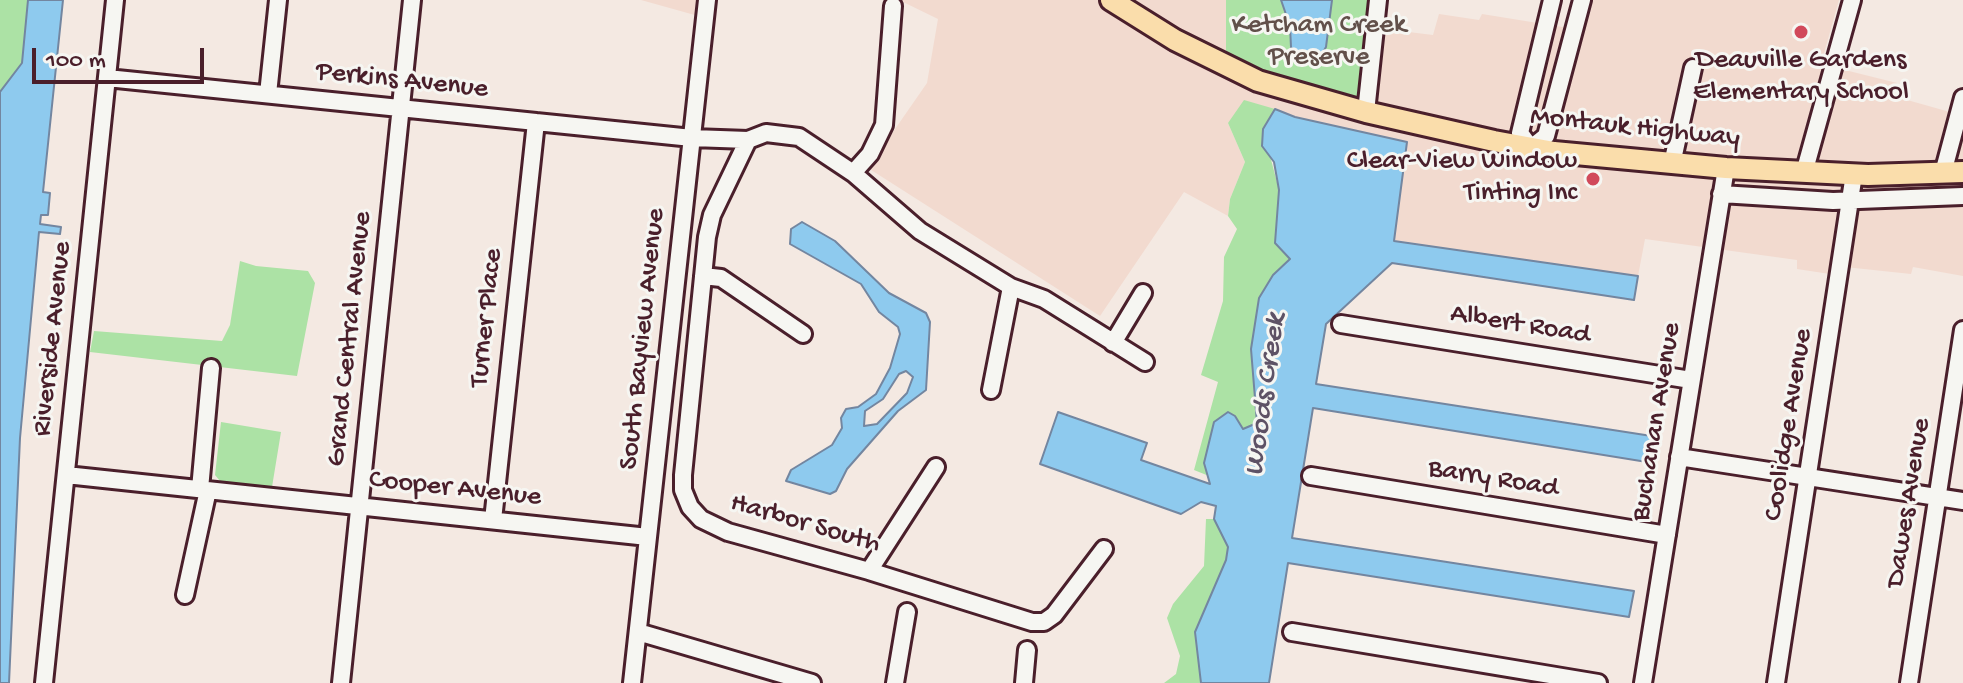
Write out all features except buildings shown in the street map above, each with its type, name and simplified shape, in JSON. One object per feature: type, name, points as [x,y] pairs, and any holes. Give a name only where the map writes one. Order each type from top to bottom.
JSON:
[{"type":"main road","name":"Montauk Highway","points":[[1111,0],[1213,61],[1307,97],[1531,148],[1672,164],[1804,173],[1953,172]]},
{"type":"street","name":"Riverside Avenue","points":[[44,683],[115,0]]},
{"type":"street","points":[[268,94],[278,0]]},
{"type":"street","name":"Grand Central Avenue","points":[[341,683],[412,0]]},
{"type":"street","name":"South Bayview Avenue","points":[[632,683],[707,0]]},
{"type":"street","points":[[1366,112],[1378,0]]},
{"type":"street","points":[[1552,0],[1520,133],[1531,148],[1546,136],[1582,0]]},
{"type":"street","points":[[1804,173],[1852,0]]},
{"type":"street","points":[[853,173],[870,154],[884,125],[893,6]]},
{"type":"street","points":[[1672,164],[1693,68]]},
{"type":"street","name":"Perkins Avenue","points":[[107,78],[692,138],[748,140],[766,133],[799,137],[853,173],[920,231],[1011,287],[1044,299],[1145,362]]},
{"type":"street","points":[[1953,172],[1963,98]]},
{"type":"street","name":"Turner Place","points":[[493,520],[536,122]]},
{"type":"street","name":"Harbor South","points":[[748,140],[712,215],[683,475],[683,490],[690,507],[701,519],[728,532],[869,571],[1010,616],[1044,622],[1054,615],[1104,549]]},
{"type":"street","name":"Buchanan Avenue","points":[[1643,683],[1726,168]]},
{"type":"street","name":"Coolidge Avenue","points":[[1776,683],[1854,174]]},
{"type":"street","points":[[1721,194],[1851,200],[1963,196]]},
{"type":"street","points":[[703,276],[721,278],[803,334]]},
{"type":"street","points":[[991,390],[1011,287]]},
{"type":"street","points":[[1113,343],[1143,293]]},
{"type":"street","name":"Albert Road","points":[[1341,324],[1691,380]]},
{"type":"street","name":"Dawes Avenue","points":[[1909,683],[1963,330]]},
{"type":"street","points":[[185,595],[204,490],[211,368]]},
{"type":"street","points":[[1679,457],[1963,501]]},
{"type":"street","points":[[869,571],[936,467]]},
{"type":"street","name":"Cooper Avenue","points":[[66,475],[648,537]]},
{"type":"street","name":"Barry Road","points":[[1311,476],[1667,535]]},
{"type":"street","points":[[895,683],[907,612]]},
{"type":"street","points":[[638,632],[812,683]]},
{"type":"street","points":[[1292,632],[1598,683]]},
{"type":"street","points":[[1024,683],[1027,650]]},
{"type":"shaded area","points":[[641,0],[711,0],[709,19]]},
{"type":"shaded area","points":[[899,0],[1226,0],[1226,60],[1357,100],[1368,27],[1433,35],[1439,14],[1479,20],[1482,14],[1581,30],[1591,0],[1839,0],[1821,64],[1897,83],[1893,96],[1957,114],[1963,94],[1963,276],[1913,267],[1911,274],[1845,267],[1843,276],[1797,269],[1797,260],[1645,239],[1638,276],[1393,241],[1295,117],[1275,109],[1228,123],[1245,162],[1230,199],[1228,216],[1184,192],[1100,316],[868,168],[927,83],[938,19]]},
{"type":"green space","points":[[0,0],[28,0],[22,63],[0,92]]},
{"type":"green space","name":"Ketcham Creek Preserve","points":[[1226,0],[1372,0],[1358,100],[1226,60]]},
{"type":"green space","points":[[1244,100],[1275,109],[1263,129],[1279,190],[1275,242],[1290,259],[1273,275],[1259,298],[1251,349],[1257,423],[1243,429],[1235,416],[1204,463],[1209,476],[1194,470],[1218,382],[1201,375],[1223,301],[1224,257],[1237,229],[1228,216],[1230,199],[1245,162],[1228,123]]},
{"type":"green space","points":[[240,261],[256,266],[308,271],[315,283],[297,376],[90,352],[94,331],[222,341],[230,325]]},
{"type":"green space","points":[[221,422],[281,432],[272,487],[220,481],[215,475]]},
{"type":"green space","points":[[1206,519],[1214,519],[1228,547],[1226,560],[1195,632],[1201,683],[1164,683],[1176,674],[1180,656],[1167,618],[1173,604],[1204,566]]},
{"type":"water","points":[[28,0],[63,0],[43,192],[50,193],[48,215],[41,215],[40,224],[61,227],[60,234],[39,232],[20,438],[9,683],[0,683],[0,92],[22,63]]},
{"type":"water","points":[[1281,0],[1332,0],[1326,47],[1317,62],[1305,63],[1297,58],[1291,47],[1290,26]]},
{"type":"water","name":"Woods Creek","points":[[1275,109],[1295,117],[1407,142],[1394,241],[1638,276],[1634,300],[1392,263],[1326,324],[1316,384],[1658,437],[1653,463],[1313,408],[1292,538],[1634,591],[1629,617],[1288,563],[1269,683],[1201,683],[1195,632],[1226,560],[1228,547],[1214,519],[1216,506],[1201,502],[1181,514],[1040,464],[1058,412],[1147,443],[1141,460],[1210,484],[1204,463],[1214,422],[1228,412],[1235,416],[1243,429],[1257,423],[1251,349],[1259,298],[1273,275],[1290,259],[1275,243],[1279,190],[1274,162],[1262,146],[1263,129]]},
{"type":"water","points":[[802,222],[835,241],[889,293],[926,313],[930,322],[926,390],[898,411],[847,469],[836,491],[830,494],[786,481],[791,470],[832,445],[842,428],[841,418],[846,409],[858,407],[876,394],[890,368],[900,334],[898,327],[879,312],[861,284],[790,244],[791,229]],"holes":[[[906,371],[913,377],[907,393],[877,424],[864,426],[865,411],[883,399],[899,374]]]},
{"type":"place","name":"Deauville Gardens Elementary School","points":[[1801,32]]},
{"type":"place","name":"Clear-View Window Tinting Inc","points":[[1593,179]]}]
